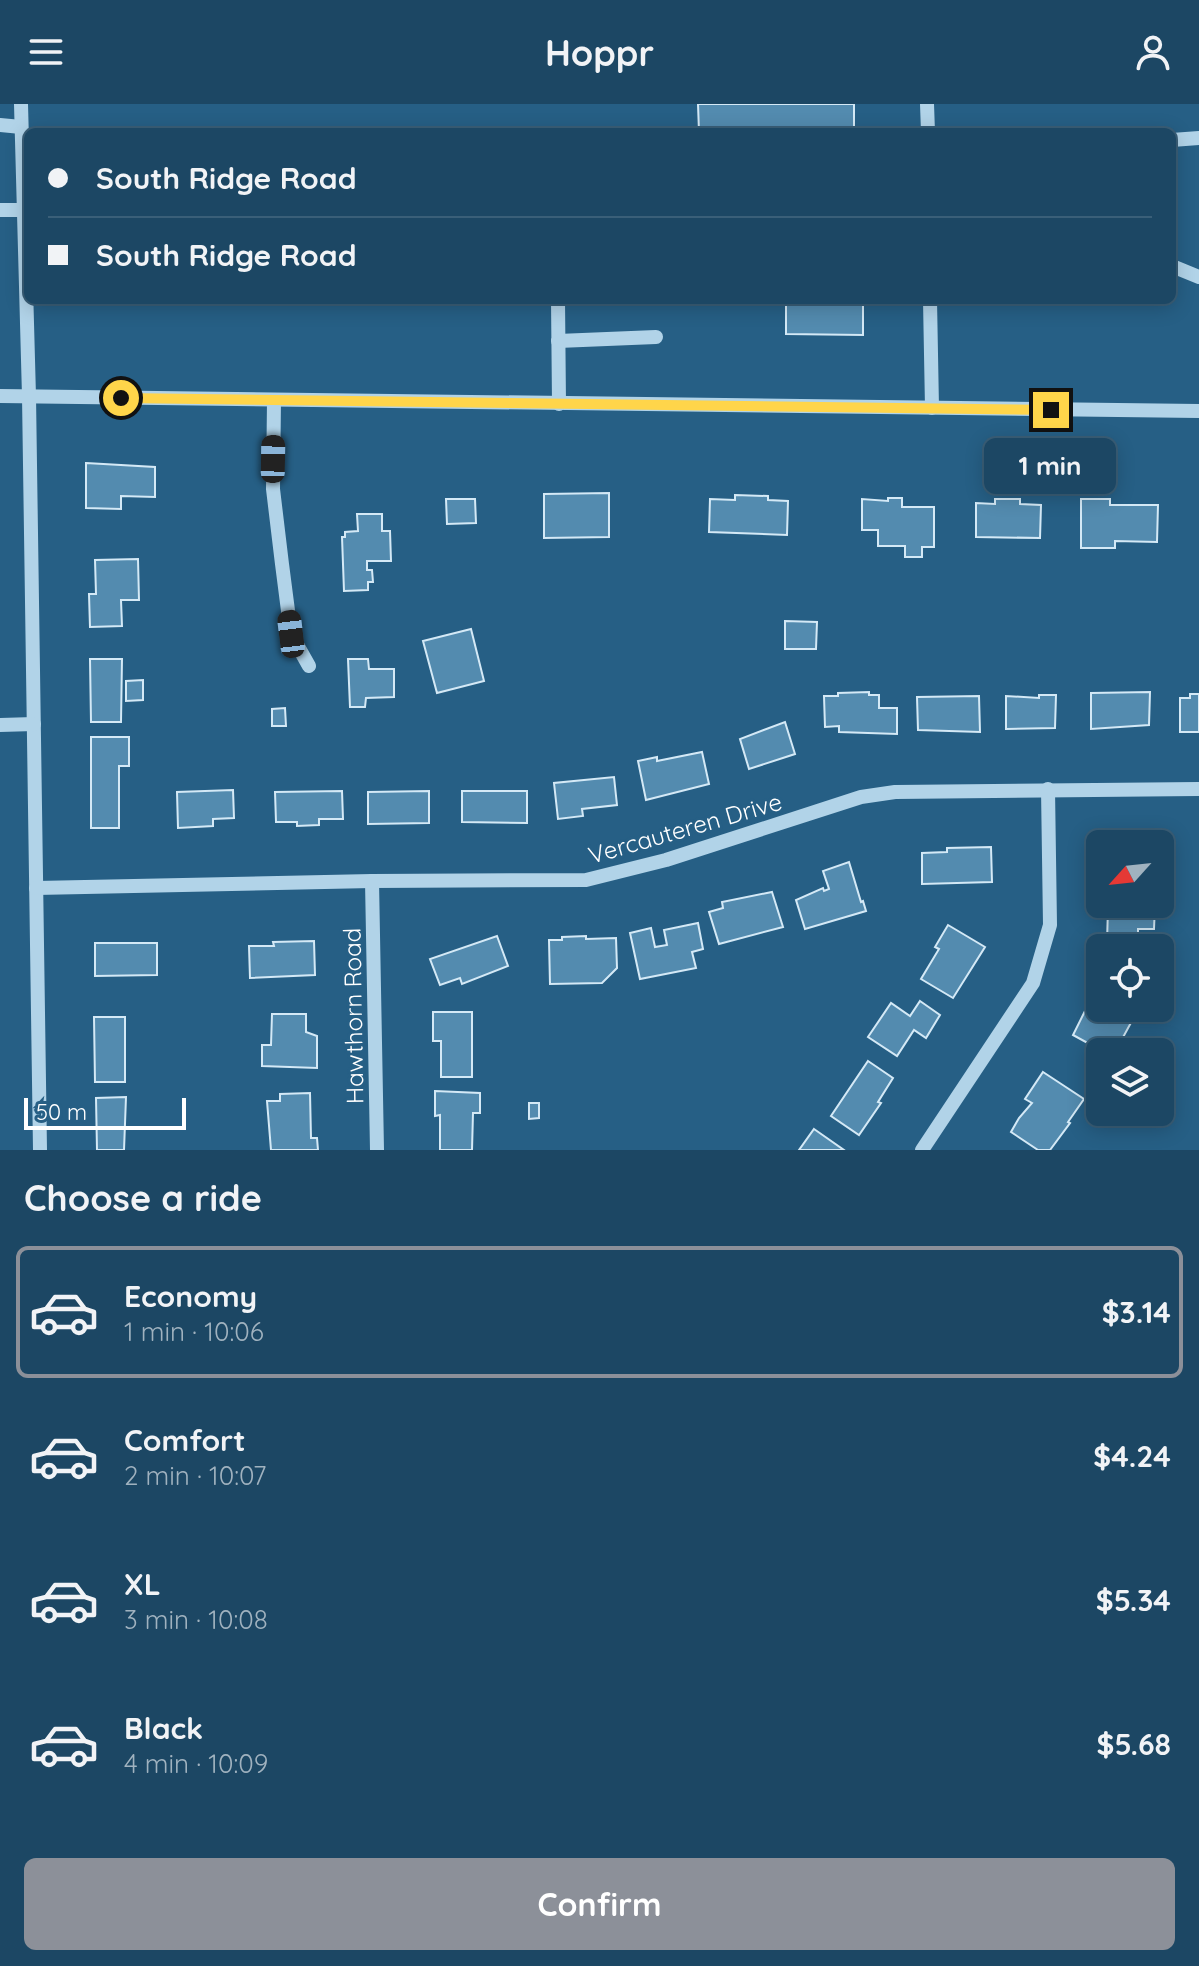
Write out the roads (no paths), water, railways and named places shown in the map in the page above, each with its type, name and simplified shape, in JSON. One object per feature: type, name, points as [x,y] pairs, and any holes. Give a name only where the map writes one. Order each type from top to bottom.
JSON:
[{"type":"street","points":[[0,210],[24,210],[21,104]]},
{"type":"street","points":[[927,104],[928,128]]},
{"type":"street","points":[[0,125],[21,127]]},
{"type":"street","points":[[1176,140],[1199,138]]},
{"type":"street","points":[[1176,268],[1199,277]]},
{"type":"street","points":[[27,304],[40,1150]]},
{"type":"street","points":[[558,304],[559,404]]},
{"type":"street","points":[[930,304],[932,408]]},
{"type":"street","points":[[558,341],[656,337]]},
{"type":"street","points":[[0,396],[1199,411]]},
{"type":"street","points":[[274,400],[273,489],[291,634],[309,666]]},
{"type":"street","points":[[0,725],[34,724]]},
{"type":"street","points":[[922,1150],[1033,983],[1050,925],[1048,789]]},
{"type":"street","name":"Vercauteren Drive","points":[[36,888],[586,880],[666,860],[861,797],[895,792],[1199,789]]},
{"type":"street","name":"Hawthorn Road","points":[[372,881],[377,1150]]}]
